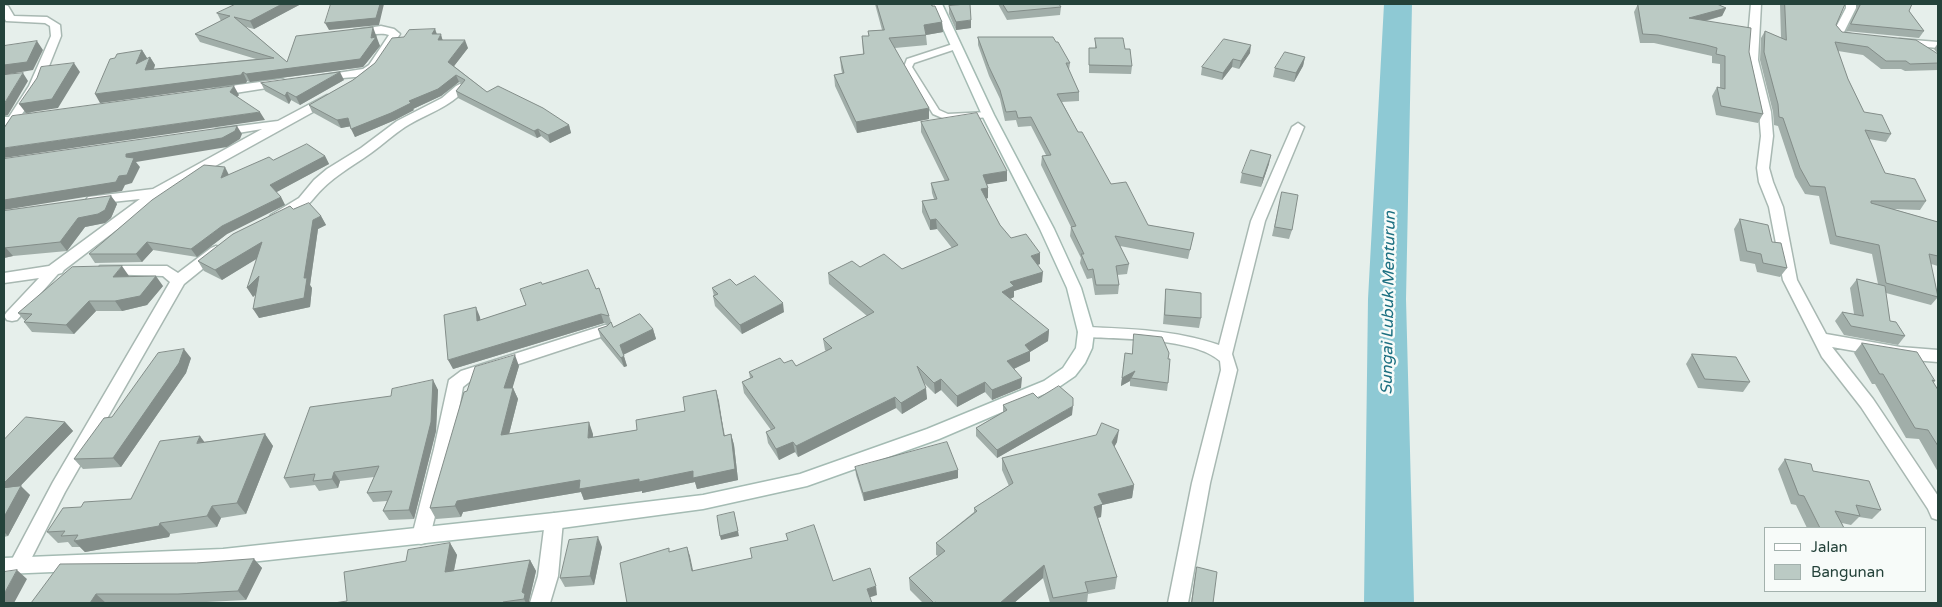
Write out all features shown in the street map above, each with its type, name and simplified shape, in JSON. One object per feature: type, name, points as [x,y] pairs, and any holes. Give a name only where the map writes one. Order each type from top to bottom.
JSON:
[{"type":"street","points":[[11,566],[223,557],[554,521],[704,502],[801,481],[933,434],[1050,385],[1069,372],[1079,359],[1084,348],[1086,332],[1074,288],[1047,229],[988,114],[937,4]]},
{"type":"street","points":[[1756,4],[1752,60],[1765,112],[1766,136],[1763,168],[1766,182],[1776,207],[1790,280],[1828,353],[1868,404],[1936,507],[1938,514]]},
{"type":"street","points":[[1851,4],[1851,8],[1838,33],[1847,38],[1862,39]]},
{"type":"street","points":[[4,8],[10,19],[47,20],[55,24],[56,36],[35,86],[8,120],[4,133]]},
{"type":"street","points":[[12,316],[54,270],[156,193],[342,90],[373,66],[395,34],[388,30],[347,33]]},
{"type":"street","points":[[1888,41],[1938,45]]},
{"type":"street","points":[[1913,43],[1932,55]]},
{"type":"street","points":[[312,79],[365,72]]},
{"type":"street","points":[[24,77],[38,75]]},
{"type":"street","points":[[199,95],[294,82]]},
{"type":"street","points":[[268,222],[304,201],[319,182],[332,172],[364,152],[401,124],[446,101],[460,88]]},
{"type":"street","points":[[8,120],[42,116]]},
{"type":"street","points":[[206,134],[283,123]]},
{"type":"street","points":[[1224,355],[1258,221],[1298,127]]},
{"type":"street","points":[[79,202],[156,193]]},
{"type":"street","points":[[11,566],[161,314],[178,281],[227,243]]},
{"type":"street","points":[[4,278],[54,270],[167,271],[178,281]]},
{"type":"street","points":[[421,536],[443,449],[455,384],[467,375],[605,330]]},
{"type":"street","points":[[1086,332],[1168,337],[1201,345],[1224,355],[1229,363],[1229,370],[1201,483],[1178,603]]},
{"type":"street","points":[[1820,339],[1900,353],[1938,356]]},
{"type":"street","points":[[540,603],[548,576],[554,521]]},
{"type":"lane","points":[[956,46],[910,61],[908,67],[936,112],[941,115],[947,117],[988,114]]},
{"type":"building","points":[[236,4],[282,4],[250,21],[234,17],[287,62],[296,36],[373,27],[371,38],[376,37],[360,59],[246,74],[243,72],[241,75],[95,94],[110,59],[115,58],[117,54],[142,50],[136,64],[150,57],[145,70],[274,58],[195,34],[230,16],[217,13]]},
{"type":"building","points":[[331,4],[380,4],[376,18],[325,23]]},
{"type":"building","points":[[877,4],[931,4],[935,6],[942,22],[924,25],[926,35],[889,38],[929,108],[856,122],[834,75],[844,73],[840,57],[864,54],[862,36],[869,36],[868,31],[884,30]]},
{"type":"building","points":[[970,4],[971,20],[956,22],[949,6]]},
{"type":"building","points":[[1003,4],[1059,4],[1061,7],[1008,12]]},
{"type":"building","points":[[1638,4],[1717,4],[1726,8],[1689,18],[1751,28],[1749,52],[1763,114],[1721,106],[1717,87],[1725,89],[1725,56],[1716,54],[1717,48],[1706,45],[1658,35],[1643,34]]},
{"type":"building","points":[[1785,4],[1845,4],[1836,25],[1842,32],[1916,40],[1938,54],[1938,63],[1910,64],[1906,61],[1886,61],[1868,47],[1835,42],[1848,79],[1864,112],[1882,115],[1891,134],[1865,130],[1885,173],[1915,179],[1926,201],[1871,201],[1871,203],[1938,222],[1938,256],[1929,254],[1938,297],[1886,283],[1879,245],[1836,236],[1825,187],[1810,186],[1800,168],[1783,118],[1779,117],[1778,104],[1764,52],[1765,31],[1786,40]]},
{"type":"building","points":[[1861,4],[1912,4],[1909,11],[1924,31],[1851,24]]},
{"type":"building","points":[[435,29],[432,34],[441,34],[438,40],[465,40],[448,62],[487,92],[498,86],[543,108],[569,125],[548,135],[538,129],[534,131],[456,91],[465,80],[456,75],[438,89],[409,101],[411,103],[351,129],[348,118],[337,120],[309,105],[353,80],[375,63],[392,38],[404,37],[409,30]]},
{"type":"building","points":[[978,37],[1053,37],[1058,42],[1070,63],[1066,63],[1079,92],[1057,94],[1078,132],[1082,132],[1111,184],[1126,182],[1148,225],[1194,233],[1190,250],[1115,236],[1129,264],[1116,266],[1119,285],[1096,285],[1093,269],[1088,270],[1081,254],[1084,254],[1071,227],[1076,226],[1042,156],[1051,155],[1031,117],[1018,118],[1016,111],[1006,112],[1000,90]]},
{"type":"building","points":[[1095,38],[1123,38],[1125,49],[1130,49],[1132,66],[1089,65],[1089,48],[1096,48]]},
{"type":"building","points":[[1224,39],[1251,45],[1241,61],[1233,59],[1223,73],[1202,67]]},
{"type":"building","points":[[37,41],[27,62],[4,65],[4,46]]},
{"type":"building","points":[[1285,52],[1305,57],[1296,73],[1275,68]]},
{"type":"building","points":[[74,63],[52,99],[19,104],[37,78],[41,67]]},
{"type":"building","points":[[340,72],[296,97],[287,92],[285,96],[261,83]]},
{"type":"building","points":[[23,73],[4,104],[4,75]]},
{"type":"building","points":[[234,86],[230,92],[260,112],[4,148],[4,128],[12,116]]},
{"type":"building","points":[[977,113],[1007,171],[983,175],[988,188],[981,189],[1000,225],[1011,238],[1026,234],[1040,253],[1031,256],[1043,272],[1010,282],[1014,286],[1002,292],[1049,330],[1025,345],[1030,351],[1007,361],[1022,378],[992,390],[985,382],[957,396],[941,379],[934,383],[917,366],[926,388],[901,403],[895,397],[796,446],[793,442],[776,449],[766,432],[775,428],[742,382],[753,377],[749,372],[780,358],[784,363],[792,360],[796,366],[832,348],[823,339],[874,312],[828,273],[852,261],[860,267],[884,254],[902,269],[958,245],[936,219],[930,220],[922,201],[937,199],[931,183],[949,180],[921,122]]},
{"type":"building","points":[[237,126],[235,131],[222,138],[126,154],[126,157],[134,158],[127,175],[119,176],[116,182],[4,200],[4,159]]},
{"type":"building","points":[[307,144],[325,156],[270,185],[281,197],[222,226],[191,249],[147,242],[136,254],[89,254],[152,200],[204,165],[225,167],[221,178],[269,157],[273,160]]},
{"type":"building","points":[[1251,150],[1271,155],[1263,178],[1242,173]]},
{"type":"building","points":[[1282,192],[1298,195],[1292,230],[1275,227]]},
{"type":"building","points":[[111,196],[105,210],[98,214],[78,218],[60,242],[4,248],[4,211]]},
{"type":"building","points":[[309,203],[321,216],[313,220],[304,278],[307,278],[304,298],[253,309],[259,276],[247,288],[262,242],[215,270],[198,261],[233,234],[290,206],[293,209]]},
{"type":"building","points":[[1740,219],[1768,225],[1772,242],[1781,243],[1787,268],[1763,263],[1761,254],[1747,251]]},
{"type":"building","points":[[122,266],[113,277],[156,276],[140,296],[115,301],[89,301],[66,325],[24,322],[32,314],[18,313],[72,267]]},
{"type":"building","points":[[588,270],[596,289],[599,288],[609,316],[601,314],[448,360],[444,315],[476,307],[477,321],[526,305],[520,289]]},
{"type":"building","points":[[755,276],[783,303],[740,325],[713,296],[718,294],[712,288],[730,279],[736,285]]},
{"type":"building","points":[[1857,279],[1885,286],[1890,321],[1896,322],[1905,336],[1851,326],[1842,312],[1863,316]]},
{"type":"building","points":[[1166,289],[1201,293],[1201,318],[1165,315]]},
{"type":"building","points":[[640,314],[653,329],[620,345],[624,356],[621,358],[598,329],[607,326],[611,322],[613,327]]},
{"type":"building","points":[[1134,334],[1162,337],[1169,353],[1168,359],[1170,359],[1168,383],[1131,378],[1135,371],[1122,378],[1125,353],[1132,354]]},
{"type":"building","points":[[1862,343],[1917,352],[1935,381],[1932,380],[1938,390],[1938,446],[1928,430],[1915,428]]},
{"type":"building","points":[[184,349],[179,363],[113,458],[74,459],[104,418],[112,417],[158,353]]},
{"type":"building","points":[[1692,354],[1736,357],[1750,382],[1705,379]]},
{"type":"building","points":[[515,355],[504,388],[513,388],[501,435],[589,422],[588,438],[637,430],[636,420],[685,411],[683,397],[716,390],[724,436],[731,434],[735,469],[693,478],[693,471],[639,482],[639,479],[579,489],[580,480],[457,501],[455,506],[430,508],[464,392],[467,391],[475,367]]},
{"type":"building","points":[[433,380],[431,422],[409,510],[383,511],[392,491],[367,493],[379,466],[334,472],[332,479],[313,481],[315,474],[284,478],[310,407],[391,396],[392,389]]},
{"type":"building","points":[[1059,386],[1073,398],[1073,406],[997,450],[976,428],[1007,410],[1003,405],[1033,393],[1038,398]]},
{"type":"building","points":[[26,417],[65,422],[4,483],[4,440]]},
{"type":"building","points":[[1102,423],[1119,430],[1112,442],[1134,485],[1098,494],[1103,504],[1094,507],[1117,577],[1085,582],[1088,592],[1053,598],[1044,565],[1000,603],[934,603],[909,578],[945,551],[936,543],[977,511],[974,508],[1013,483],[1002,458],[1096,435]]},
{"type":"building","points":[[265,434],[237,503],[212,506],[207,516],[160,523],[159,526],[74,541],[78,535],[61,536],[65,531],[47,532],[63,508],[81,507],[84,502],[131,499],[160,441],[200,436],[197,443]]},
{"type":"building","points":[[947,442],[958,470],[863,493],[855,467]]},
{"type":"building","points":[[1785,459],[1811,464],[1813,471],[1869,481],[1881,510],[1856,505],[1860,516],[1835,511],[1843,527],[1820,527],[1804,496],[1799,495]]},
{"type":"building","points":[[21,486],[4,517],[4,488]]},
{"type":"building","points":[[734,512],[738,531],[720,536],[717,516]]},
{"type":"building","points":[[814,525],[833,581],[870,568],[876,586],[867,589],[872,603],[627,603],[620,563],[669,548],[669,552],[687,547],[692,571],[752,558],[750,548],[788,540],[786,534]]},
{"type":"building","points":[[598,537],[590,576],[560,578],[569,540]]},
{"type":"building","points":[[450,543],[445,572],[530,560],[522,592],[525,594],[524,599],[503,603],[334,603],[347,601],[344,572],[406,561],[408,550]]},
{"type":"building","points":[[254,559],[238,591],[178,594],[96,594],[90,603],[31,603],[60,564],[196,563]]},
{"type":"building","points":[[1197,567],[1217,572],[1213,603],[1192,603]]},
{"type":"building","points":[[17,570],[4,594],[4,572]]},
{"type":"waterway","name":"Sungai Lubuk Menturun","points":[[1389,603],[1387,299],[1398,4]]}]
